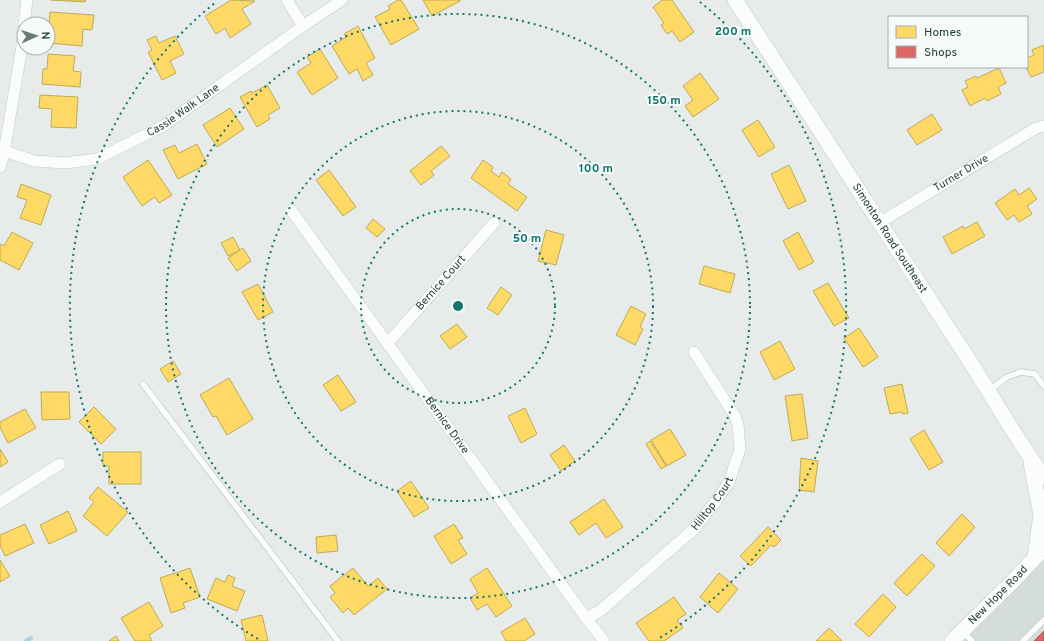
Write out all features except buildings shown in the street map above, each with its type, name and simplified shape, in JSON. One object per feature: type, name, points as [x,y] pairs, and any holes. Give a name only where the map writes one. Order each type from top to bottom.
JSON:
[{"type":"street","points":[[25,16],[27,0]]},
{"type":"street","points":[[287,0],[303,26]]},
{"type":"street","name":"Cassie Walk Lane","points":[[5,151],[34,161],[65,163],[97,160],[163,126],[342,0]]},
{"type":"street","name":"Simonton Road Southeast","points":[[735,0],[1043,474]]},
{"type":"street","points":[[0,167],[4,158],[20,56]]},
{"type":"street","name":"Turner Drive","points":[[879,223],[1036,128],[1044,126]]},
{"type":"street","name":"Bernice Drive","points":[[291,210],[604,641]]},
{"type":"street","name":"Bernice Court","points":[[388,343],[494,223]]},
{"type":"street","name":"Hilltop Court","points":[[586,618],[600,611],[694,529],[729,482],[740,448],[738,425],[735,416],[694,352]]},
{"type":"street","points":[[1030,456],[1041,515],[1038,556]]},
{"type":"street","points":[[0,502],[60,464]]},
{"type":"street","name":"New Hope Road","points":[[962,638],[1038,556]]},
{"type":"lane","points":[[989,390],[1006,377],[1021,372],[1035,374],[1044,386]]},
{"type":"lane","points":[[143,384],[338,641]]},
{"type":"lane","points":[[1023,641],[1044,620]]},
{"type":"shaded area","points":[[1044,557],[1044,641],[957,641]]},
{"type":"waterway","points":[[26,641],[31,638]]}]
